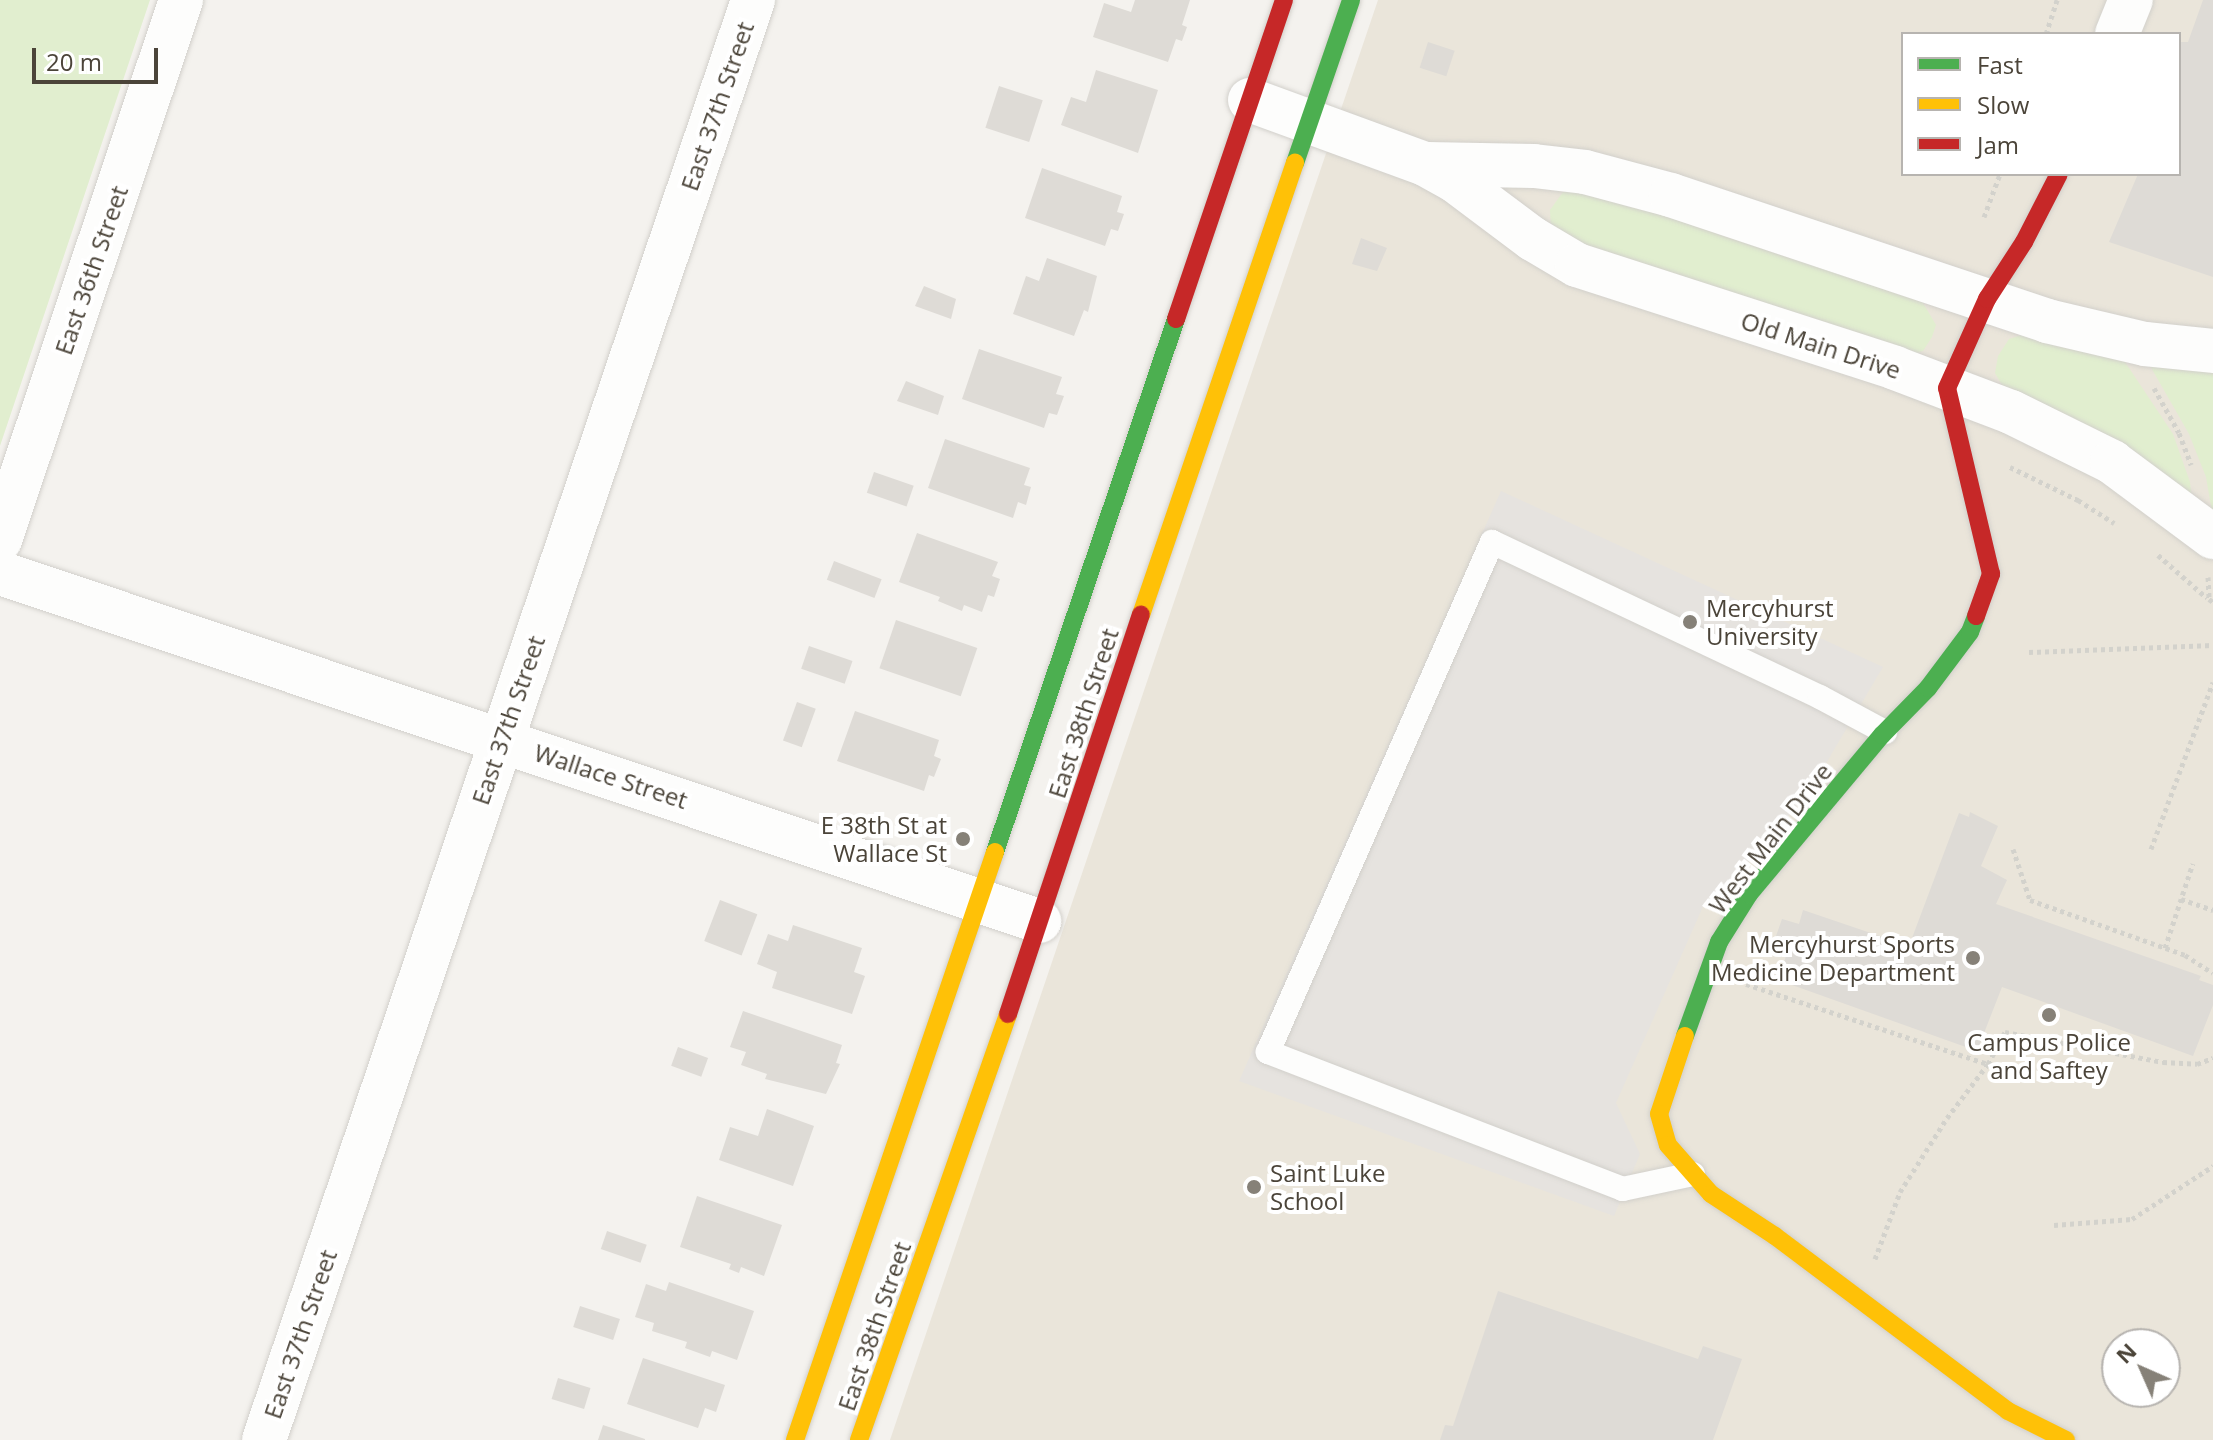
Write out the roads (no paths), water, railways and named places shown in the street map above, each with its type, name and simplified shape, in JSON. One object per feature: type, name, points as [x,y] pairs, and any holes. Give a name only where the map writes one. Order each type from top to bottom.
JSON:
[{"type":"main road","name":"East 38th Street","points":[[795,1440],[1284,0]]},
{"type":"main road","name":"East 38th Street","points":[[859,1440],[1039,921],[1351,0]]},
{"type":"main road","points":[[1947,388],[1987,299],[2024,242],[2058,176]]},
{"type":"main road","name":"West Main Drive","points":[[1947,388],[1991,574],[1970,632],[1928,688],[1885,732],[1749,894],[1719,942],[1659,1114],[1668,1145],[1711,1194],[1775,1236],[2008,1411],[2066,1440]]},
{"type":"street","name":"East 36th Street","points":[[0,540],[181,0]]},
{"type":"street","name":"East 37th Street","points":[[264,1440],[753,0]]},
{"type":"street","points":[[2118,32],[2131,0]]},
{"type":"street","name":"Old Main Drive","points":[[1250,100],[1309,119],[1425,164],[1454,180],[1533,239],[1577,265],[2011,412],[2112,462],[2213,537]]},
{"type":"street","name":"Old Main Drive","points":[[1425,164],[1534,166],[1585,172],[1671,195],[2047,321],[2123,339],[2213,351]]},
{"type":"street","name":"Wallace Street","points":[[0,573],[1039,921]]},
{"type":"lane","points":[[1693,1174],[1623,1189],[1268,1052],[1492,542],[1820,697],[1885,732]]},
{"type":"place","name":"Mercyhurst University","points":[[1690,622]]},
{"type":"place","name":"E 38th St at Wallace St","points":[[963,839]]},
{"type":"place","name":"Mercyhurst Sports Medicine Department","points":[[1973,958]]},
{"type":"place","name":"Campus Police and Saftey","points":[[2049,1015]]},
{"type":"place","name":"Saint Luke School","points":[[1254,1187]]}]
